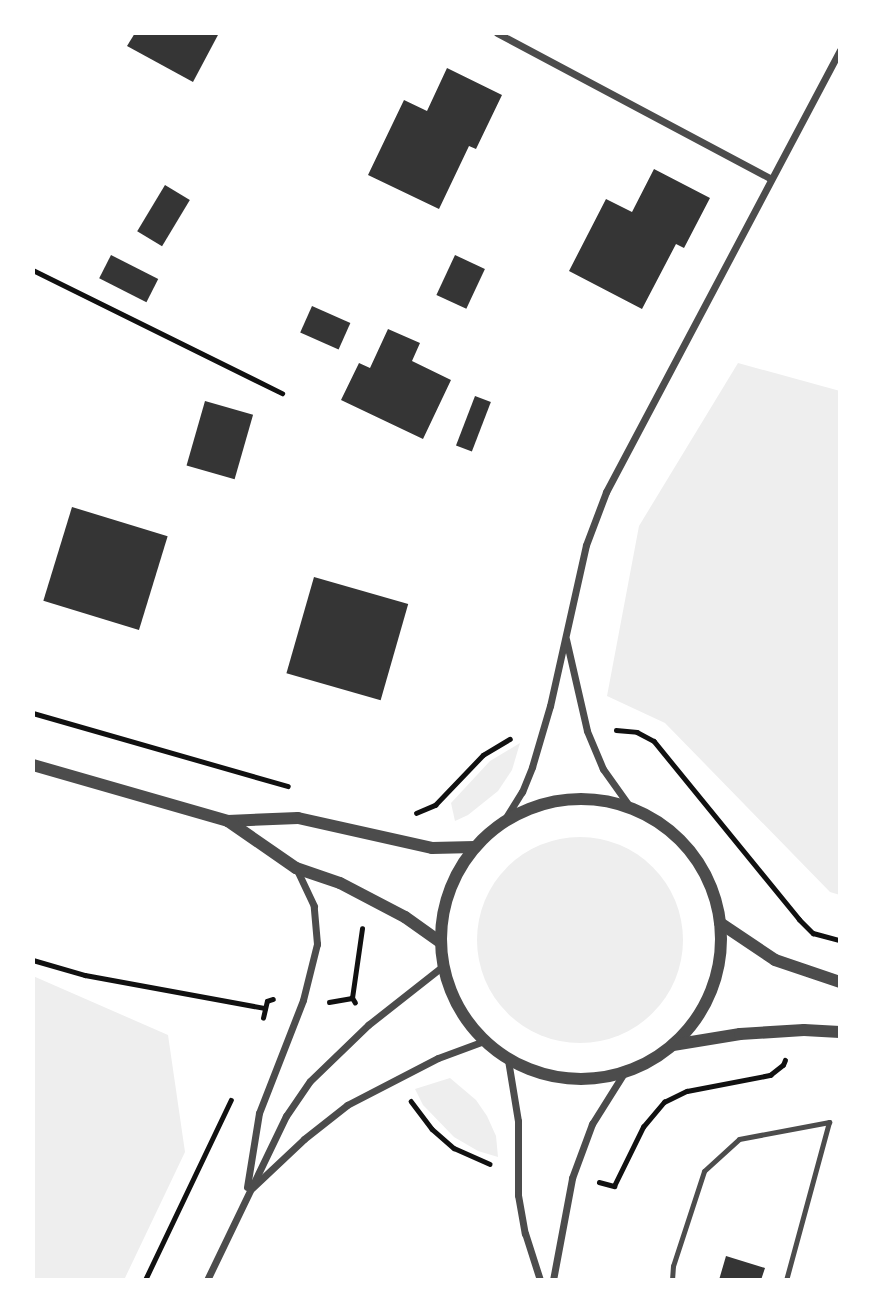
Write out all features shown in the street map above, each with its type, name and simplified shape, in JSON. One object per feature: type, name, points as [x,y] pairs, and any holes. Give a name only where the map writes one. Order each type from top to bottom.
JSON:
[{"type":"street","points":[[497,33],[770,178]]},
{"type":"street","points":[[503,822],[522,792],[532,766],[586,545],[606,492],[840,50]]},
{"type":"street","points":[[565,635],[587,731],[603,769],[630,807]]},
{"type":"street","points":[[33,765],[228,821],[298,818],[432,848],[475,847]]},
{"type":"street","points":[[565,799],[598,799],[630,807],[658,821],[682,841],[701,865],[714,892],[720,923],[720,957],[712,990],[695,1020],[673,1045],[650,1061],[624,1073],[595,1079],[565,1079],[536,1072],[508,1060],[484,1041],[456,1002],[443,966],[440,942],[448,897],[456,876],[475,847],[503,822],[532,807],[565,799]]},
{"type":"street","points":[[228,821],[296,868],[340,883],[405,917],[440,942]]},
{"type":"street","points":[[246,1195],[259,1113],[303,1000],[317,944],[314,906],[296,868]]},
{"type":"street","points":[[720,923],[775,960],[840,982]]},
{"type":"street","points":[[207,1280],[286,1116],[310,1082],[368,1025],[443,966]]},
{"type":"street","points":[[673,1045],[740,1034],[804,1030],[840,1032]]},
{"type":"street","points":[[246,1195],[304,1139],[347,1105],[427,1062],[484,1041]]},
{"type":"street","points":[[508,1060],[518,1121],[518,1195],[525,1233],[540,1280]]},
{"type":"street","points":[[553,1280],[572,1178],[592,1124],[624,1073]]},
{"type":"lane","points":[[672,1280],[673,1266],[704,1171],[739,1139],[829,1122],[786,1280]]},
{"type":"path","points":[[33,270],[282,393]]},
{"type":"path","points":[[33,713],[295,787]]},
{"type":"path","points":[[608,729],[637,732],[654,741],[799,919],[813,933],[840,940]]},
{"type":"path","points":[[404,812],[415,813],[435,805],[483,755],[519,737]]},
{"type":"path","points":[[359,1009],[352,998],[364,916]]},
{"type":"path","points":[[33,960],[85,975],[266,1008]]},
{"type":"path","points":[[261,1027],[267,1001],[281,996]]},
{"type":"path","points":[[323,1002],[352,998]]},
{"type":"path","points":[[594,1181],[614,1186],[643,1127],[664,1102],[687,1091],[770,1076],[783,1065],[787,1053]]},
{"type":"path","points":[[145,1280],[203,1164],[236,1088]]},
{"type":"path","points":[[406,1095],[432,1129],[454,1148],[496,1166]]},
{"type":"shaded area","points":[[738,363],[840,391],[840,895],[830,892],[665,723],[607,696],[639,526]]},
{"type":"shaded area","points":[[520,743],[512,770],[498,791],[468,815],[455,821],[451,803],[490,761]]},
{"type":"shaded area","points":[[580,837],[620,845],[653,867],[675,900],[683,940],[675,980],[653,1013],[620,1035],[580,1043],[540,1035],[507,1013],[485,980],[477,940],[485,900],[507,867],[540,845]]},
{"type":"shaded area","points":[[33,976],[168,1035],[185,1152],[124,1280],[33,1280]]},
{"type":"shaded area","points":[[450,1078],[476,1100],[487,1116],[496,1136],[498,1157],[478,1151],[454,1137],[423,1105],[415,1089]]},
{"type":"building","points":[[135,33],[219,33],[193,82],[127,46]]},
{"type":"building","points":[[447,68],[502,95],[476,149],[469,146],[439,209],[368,175],[404,100],[427,111]]},
{"type":"building","points":[[654,169],[710,198],[684,248],[676,244],[642,309],[569,271],[606,199],[632,212]]},
{"type":"building","points":[[165,185],[190,200],[162,246],[137,231]]},
{"type":"building","points":[[111,255],[158,279],[146,302],[99,278]]},
{"type":"building","points":[[455,255],[485,269],[466,309],[436,295]]},
{"type":"building","points":[[312,306],[350,323],[339,350],[300,332]]},
{"type":"building","points":[[388,329],[420,343],[412,361],[451,380],[423,439],[341,400],[359,363],[370,368]]},
{"type":"building","points":[[475,396],[491,402],[472,452],[456,445]]},
{"type":"building","points":[[205,401],[253,415],[235,479],[187,465]]},
{"type":"building","points":[[72,507],[168,536],[139,630],[43,601]]},
{"type":"building","points":[[314,577],[408,604],[381,700],[286,673]]},
{"type":"building","points":[[726,1256],[765,1268],[761,1280],[719,1280]]}]
